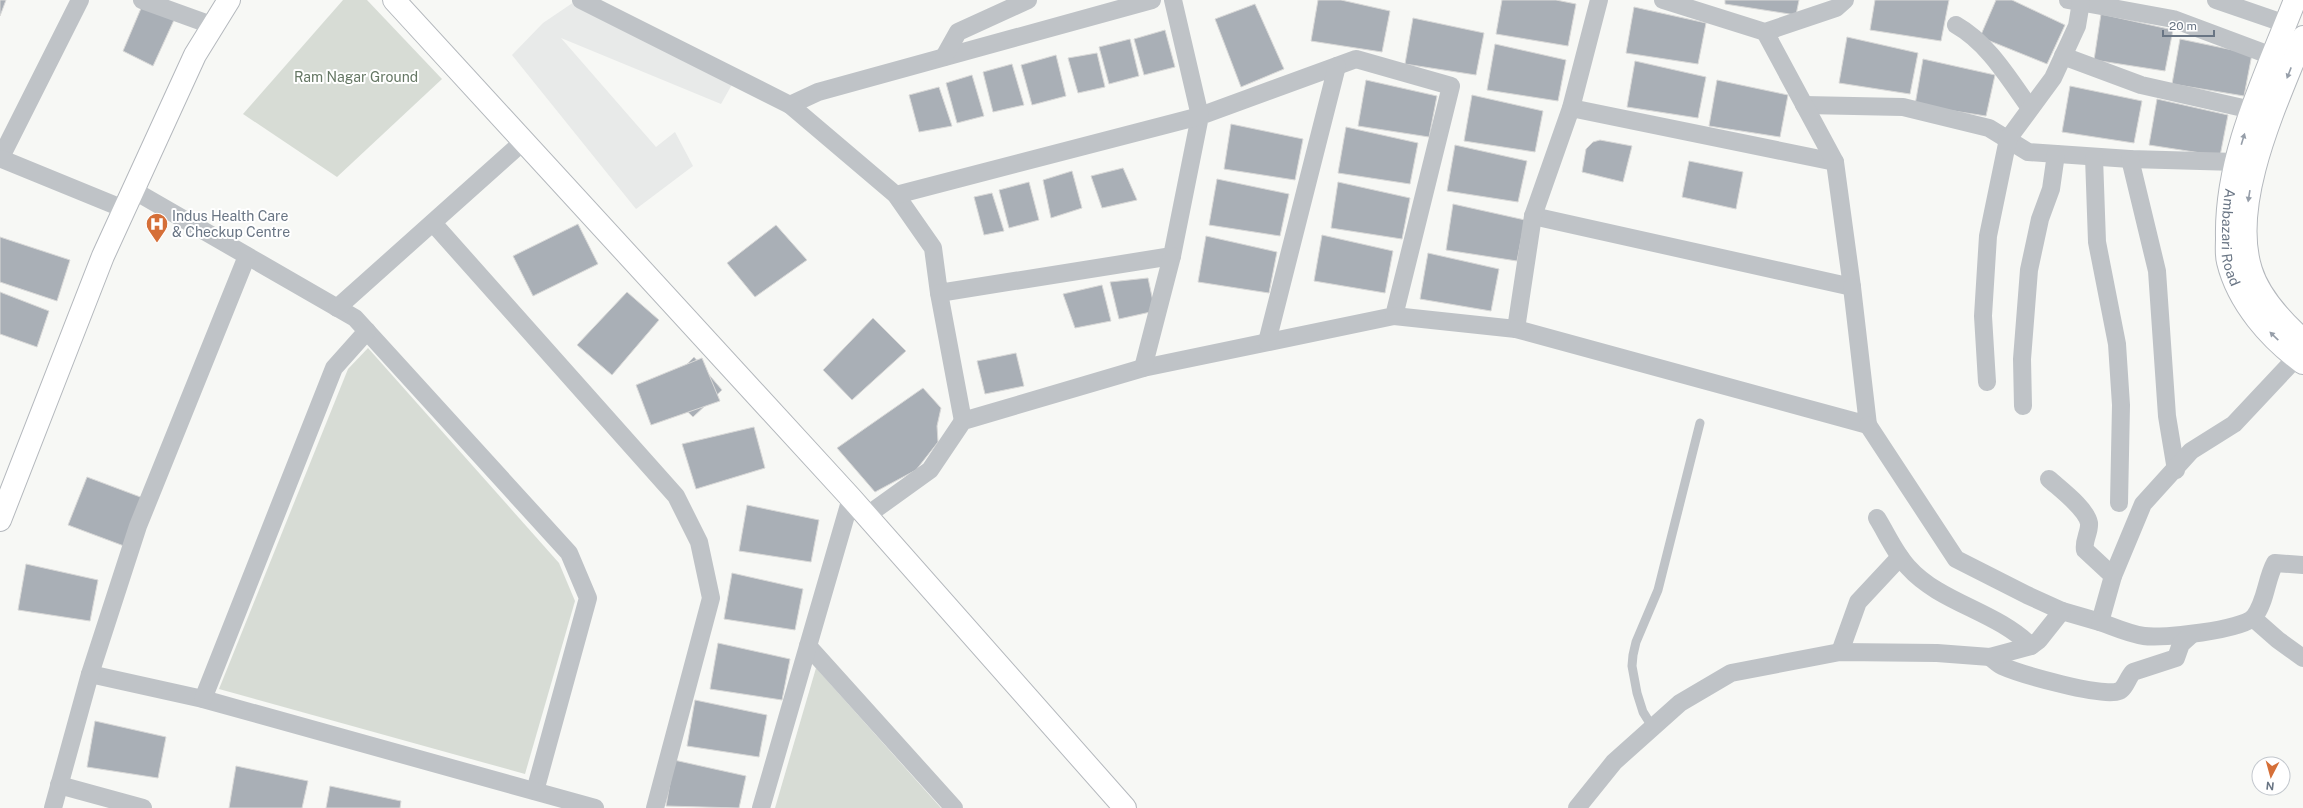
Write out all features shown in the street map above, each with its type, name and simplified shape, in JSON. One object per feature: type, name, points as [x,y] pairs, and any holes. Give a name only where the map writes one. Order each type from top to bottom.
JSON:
[{"type":"street","points":[[80,0],[1,159],[129,200],[247,256],[355,318],[569,553],[588,598],[535,792]]},
{"type":"street","points":[[142,0],[214,26]]},
{"type":"street","points":[[0,520],[103,256],[195,55],[229,0]]},
{"type":"street","points":[[394,0],[525,140],[851,498],[1125,808]]},
{"type":"street","points":[[581,0],[790,105],[896,195],[933,248],[939,293],[963,420]]},
{"type":"street","points":[[944,57],[958,32],[1028,0]]},
{"type":"street","points":[[790,105],[818,92],[1152,0]]},
{"type":"street","points":[[1143,368],[1172,256],[1200,116],[1173,0]]},
{"type":"street","points":[[1516,329],[1533,216],[1571,108],[1599,0]]},
{"type":"street","points":[[1663,0],[1765,32],[1836,8],[1845,0]]},
{"type":"street","points":[[2100,622],[2112,576],[2143,504],[2176,470],[2191,451],[2234,424],[2301,353],[2281,318],[2263,294],[2251,270],[2246,243],[2248,201],[2253,170],[2294,30],[2216,0]]},
{"type":"street","name":"Ambazari Road","points":[[2295,0],[2294,30],[2272,56],[2252,110],[2236,162],[2227,219],[2228,261],[2240,296],[2263,325],[2301,353]]},
{"type":"street","points":[[1987,382],[1983,316],[1988,236],[2008,139],[2053,78],[2064,56],[2077,26],[2075,1],[2172,18],[2272,56]]},
{"type":"street","points":[[1956,25],[1967,31],[1985,49],[2030,108]]},
{"type":"street","points":[[1765,32],[1835,162],[1868,425],[1956,559],[2026,595],[2062,611],[2144,636],[2192,634],[2242,625],[2253,618],[2258,611],[2275,563],[2303,565]]},
{"type":"street","points":[[2064,56],[2141,85],[2252,110]]},
{"type":"street","points":[[896,195],[1200,116],[1356,59],[1451,86],[1394,316]]},
{"type":"street","points":[[1267,342],[1337,66]]},
{"type":"street","points":[[1804,105],[1903,108],[1989,128],[2028,152],[2130,159],[2236,162]]},
{"type":"street","points":[[1571,108],[1835,162]]},
{"type":"street","points":[[337,308],[525,140]]},
{"type":"street","points":[[2023,406],[2022,359],[2029,270],[2040,219],[2050,189],[2056,154]]},
{"type":"street","points":[[2094,157],[2097,242],[2117,344],[2121,405],[2119,503]]},
{"type":"street","points":[[2130,159],[2157,271],[2167,416],[2176,470]]},
{"type":"street","points":[[1533,216],[1852,288]]},
{"type":"street","points":[[433,222],[676,496],[699,542],[712,598],[655,808]]},
{"type":"street","points":[[53,808],[90,674],[138,526],[247,256]]},
{"type":"street","points":[[939,293],[1172,256]]},
{"type":"street","points":[[866,516],[930,470],[963,420],[1143,368],[1394,316],[1516,329],[1868,425]]},
{"type":"street","points":[[202,700],[334,368],[367,331]]},
{"type":"street","points":[[2049,479],[2078,505],[2086,517],[2089,523],[2084,546],[2085,550],[2112,576]]},
{"type":"street","points":[[761,808],[851,498]]},
{"type":"street","points":[[1877,518],[1908,568],[1929,584],[2014,630],[2031,646]]},
{"type":"street","points":[[1840,652],[1858,602],[1900,557]]},
{"type":"street","points":[[1577,808],[1614,762],[1680,703],[1731,673],[1840,652],[1937,653],[1990,657],[2031,646],[2039,640],[2062,611]]},
{"type":"street","points":[[2253,618],[2278,640],[2303,658]]},
{"type":"street","points":[[1990,657],[2000,665],[2014,671],[2089,691],[2117,692],[2122,690],[2132,672],[2176,658],[2181,644],[2192,634]]},
{"type":"street","points":[[808,646],[954,808]]},
{"type":"street","points":[[90,674],[202,700],[595,808]]},
{"type":"street","points":[[59,785],[143,808]]},
{"type":"lane","points":[[1653,728],[1643,712],[1637,693],[1632,666],[1633,655],[1636,642],[1658,590],[1700,423]]},
{"type":"shaded area","points":[[574,2],[739,72],[721,104],[561,38],[656,147],[675,132],[693,166],[636,209],[512,55],[543,23]]},
{"type":"green space","name":"Ram Nagar Ground","points":[[343,0],[367,0],[442,79],[337,177],[243,114]]},
{"type":"green space","points":[[368,348],[559,563],[575,601],[525,774],[219,689],[348,369]]},
{"type":"green space","points":[[816,668],[941,808],[775,808]]},
{"type":"building","points":[[0,0],[6,0],[0,16]]},
{"type":"building","points":[[1318,0],[1341,0],[1390,11],[1382,52],[1311,41]]},
{"type":"building","points":[[1502,0],[1556,0],[1576,4],[1568,46],[1496,34]]},
{"type":"building","points":[[1725,0],[1799,0],[1796,15],[1725,4]]},
{"type":"building","points":[[1875,0],[1949,0],[1941,41],[1870,30]]},
{"type":"building","points":[[1996,0],[2012,0],[2065,25],[2047,64],[1980,37]]},
{"type":"building","points":[[1255,4],[1284,69],[1241,87],[1215,19]]},
{"type":"building","points":[[142,6],[174,20],[153,66],[123,51]]},
{"type":"building","points":[[1634,7],[1706,23],[1698,64],[1626,53]]},
{"type":"building","points":[[2101,14],[2173,30],[2165,71],[2094,60]]},
{"type":"building","points":[[1413,18],[1484,33],[1476,75],[1405,64]]},
{"type":"building","points":[[1165,30],[1175,67],[1144,75],[1134,39]]},
{"type":"building","points":[[1847,37],[1918,53],[1910,94],[1839,83]]},
{"type":"building","points":[[1130,39],[1139,76],[1109,84],[1099,47]]},
{"type":"building","points":[[2180,39],[2252,54],[2244,96],[2172,84]]},
{"type":"building","points":[[1495,44],[1566,60],[1558,101],[1487,90]]},
{"type":"building","points":[[1097,53],[1105,87],[1078,93],[1068,58]]},
{"type":"building","points":[[1056,55],[1066,96],[1032,105],[1021,65]]},
{"type":"building","points":[[1923,59],[1995,75],[1986,116],[1915,105]]},
{"type":"building","points":[[1635,61],[1706,77],[1698,118],[1627,107]]},
{"type":"building","points":[[1012,64],[1024,105],[993,112],[983,72]]},
{"type":"building","points":[[972,75],[984,116],[957,123],[946,83]]},
{"type":"building","points":[[1366,80],[1437,96],[1429,137],[1358,126]]},
{"type":"building","points":[[1717,80],[1788,95],[1780,137],[1709,126]]},
{"type":"building","points":[[2070,86],[2142,101],[2134,143],[2062,132]]},
{"type":"building","points":[[939,87],[952,126],[919,132],[909,95]]},
{"type":"building","points":[[1472,95],[1543,111],[1535,152],[1464,141]]},
{"type":"building","points":[[2157,99],[2228,115],[2220,156],[2149,145]]},
{"type":"building","points":[[1231,124],[1303,139],[1295,180],[1224,169]]},
{"type":"building","points":[[1346,127],[1418,143],[1410,184],[1338,173]]},
{"type":"building","points":[[1600,140],[1632,146],[1623,182],[1582,172],[1586,149],[1593,142]]},
{"type":"building","points":[[1455,145],[1527,161],[1518,202],[1447,191]]},
{"type":"building","points":[[1689,161],[1743,172],[1736,209],[1682,197]]},
{"type":"building","points":[[1123,168],[1137,200],[1102,208],[1091,176]]},
{"type":"building","points":[[1072,171],[1082,208],[1051,218],[1043,180]]},
{"type":"building","points":[[1217,179],[1289,194],[1280,236],[1209,225]]},
{"type":"building","points":[[1029,182],[1039,220],[1009,228],[999,190]]},
{"type":"building","points":[[1338,182],[1410,198],[1402,239],[1331,228]]},
{"type":"building","points":[[992,193],[1004,231],[984,235],[974,197]]},
{"type":"building","points":[[1453,204],[1525,220],[1517,261],[1446,250]]},
{"type":"building","points":[[578,224],[598,264],[533,296],[513,256]]},
{"type":"building","points":[[776,225],[807,260],[755,297],[727,263]]},
{"type":"building","points":[[1322,235],[1393,251],[1385,293],[1314,281]]},
{"type":"building","points":[[1206,236],[1277,252],[1269,293],[1198,282]]},
{"type":"building","points":[[0,237],[70,260],[57,301],[0,282]]},
{"type":"building","points":[[1428,253],[1499,269],[1491,311],[1420,299]]},
{"type":"building","points":[[1148,278],[1155,311],[1119,319],[1110,282]]},
{"type":"building","points":[[1102,285],[1111,321],[1075,328],[1063,294]]},
{"type":"building","points":[[0,292],[49,311],[37,347],[0,334]]},
{"type":"building","points":[[627,292],[659,320],[612,375],[577,345]]},
{"type":"building","points":[[873,318],[906,351],[852,400],[823,370]]},
{"type":"building","points":[[1016,353],[1024,386],[985,394],[977,361]]},
{"type":"building","points":[[694,357],[722,390],[693,417],[663,388]]},
{"type":"building","points":[[702,358],[720,401],[651,425],[636,385]]},
{"type":"building","points":[[923,388],[941,408],[937,426],[938,442],[916,470],[875,492],[837,448]]},
{"type":"building","points":[[754,427],[765,468],[696,489],[682,444]]},
{"type":"building","points":[[87,477],[143,498],[124,546],[68,525]]},
{"type":"building","points":[[747,505],[819,520],[811,562],[739,551]]},
{"type":"building","points":[[26,564],[98,580],[90,621],[18,610]]},
{"type":"building","points":[[732,573],[803,589],[795,630],[724,619]]},
{"type":"building","points":[[718,643],[790,659],[782,700],[710,689]]},
{"type":"building","points":[[695,700],[767,715],[759,757],[687,746]]},
{"type":"building","points":[[95,721],[166,737],[158,778],[87,767]]},
{"type":"building","points":[[674,760],[746,776],[739,808],[666,806]]},
{"type":"building","points":[[236,766],[308,781],[302,808],[229,808]]},
{"type":"building","points":[[330,786],[401,801],[400,808],[326,808]]},
{"type":"place","name":"Indus Health Care & Checkup Centre","points":[[157,244]]}]
